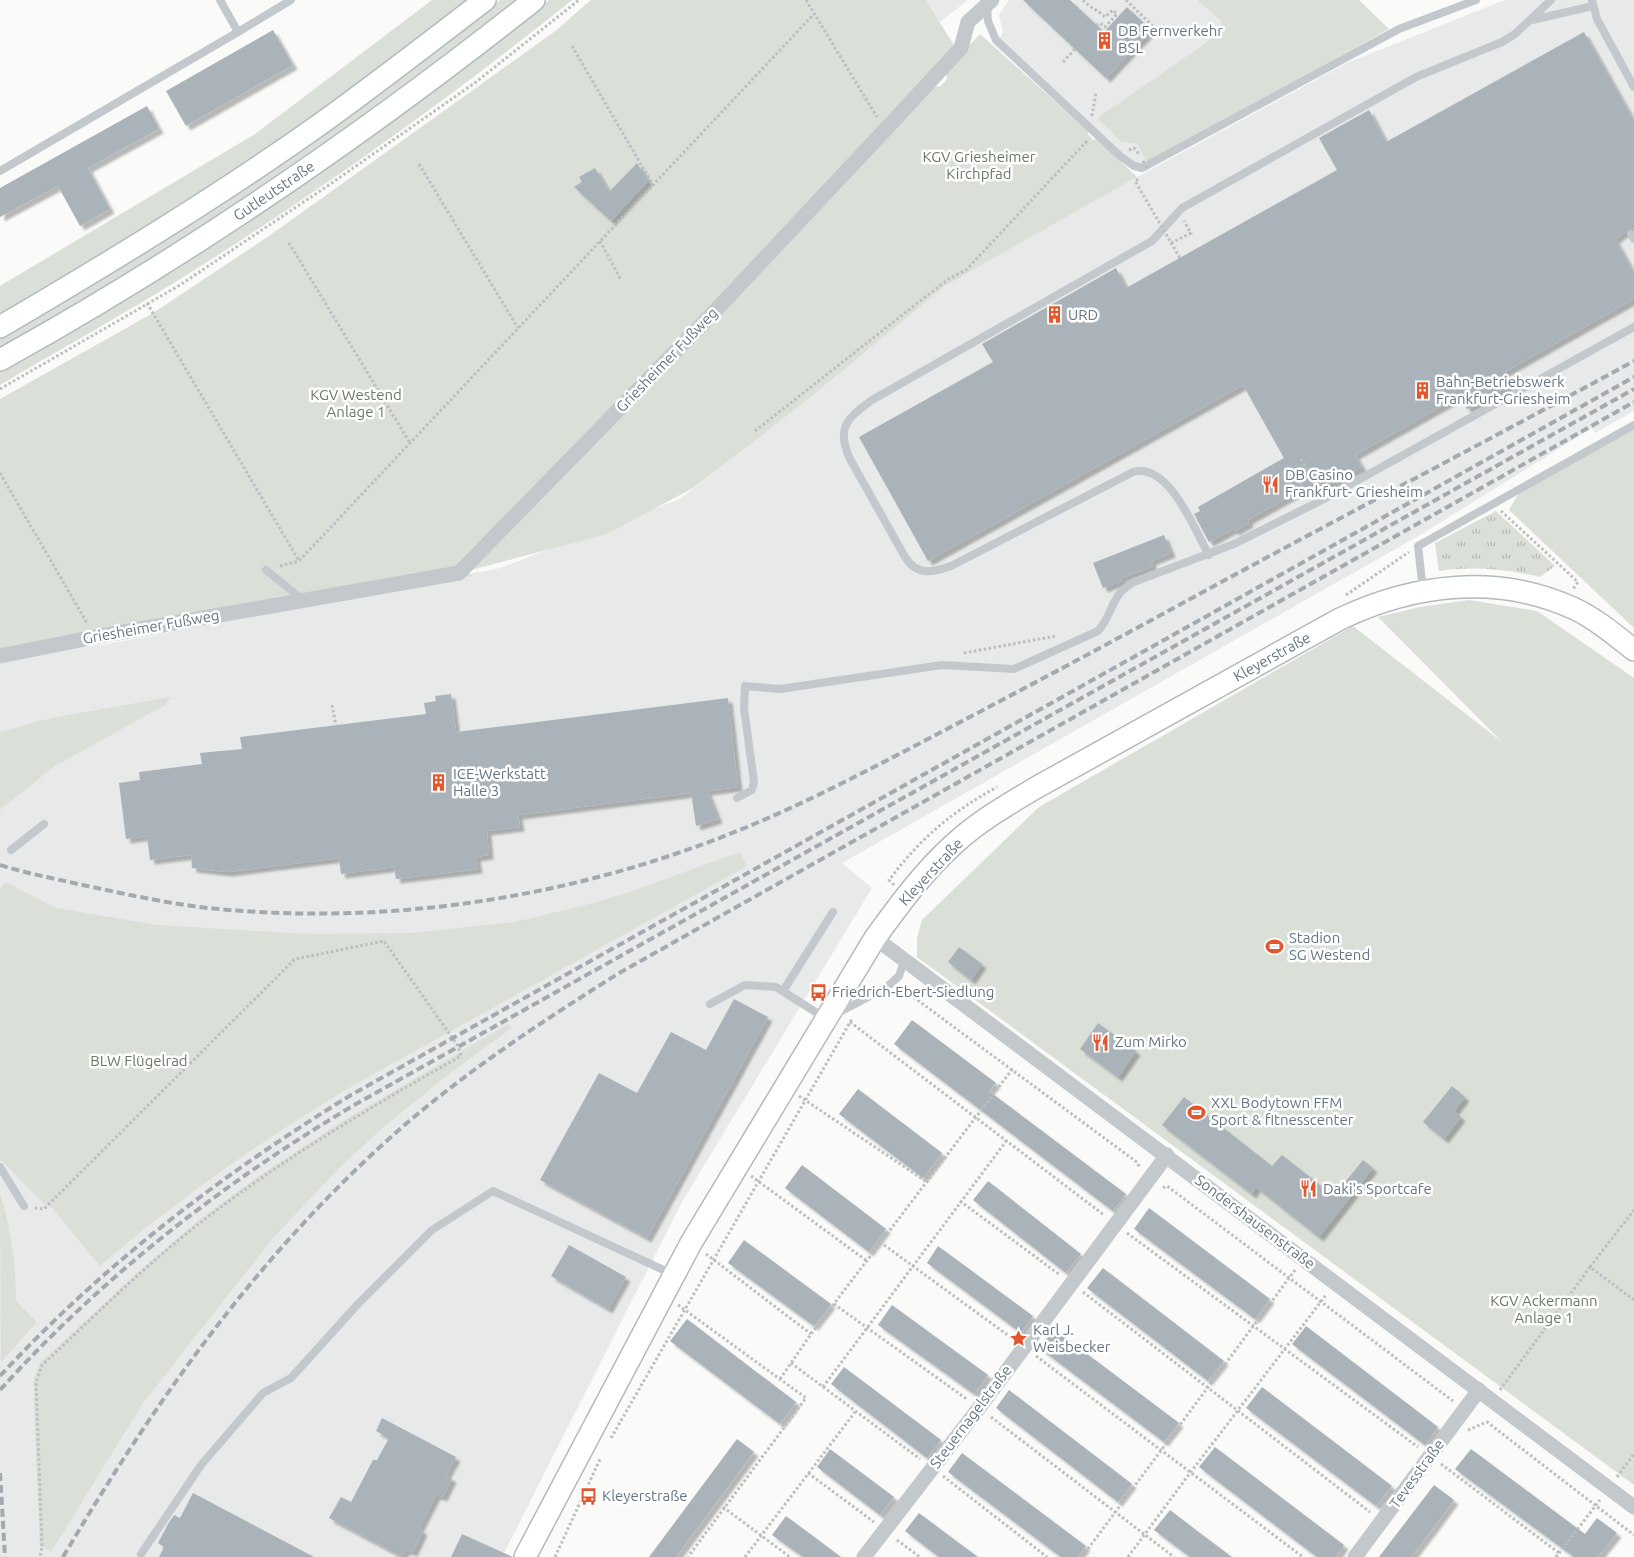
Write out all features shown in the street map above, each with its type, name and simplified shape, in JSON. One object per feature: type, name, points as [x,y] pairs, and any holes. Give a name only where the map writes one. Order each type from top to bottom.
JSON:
[{"type":"street","name":"Gutleutstraße","points":[[0,327],[170,225],[258,166],[390,74],[485,0]]},
{"type":"street","name":"Gutleutstraße","points":[[0,360],[135,282],[259,202],[370,125],[466,54],[534,0]]},
{"type":"street","name":"Griesheimer Fußweg","points":[[0,656],[95,637],[459,573],[710,316],[885,130],[961,48],[968,22],[989,2]]},
{"type":"street","name":"Kleyerstraße","points":[[525,1557],[691,1243],[875,938],[905,897],[954,844],[1004,806],[1340,619],[1368,606],[1423,590],[1482,586],[1522,592],[1566,606],[1607,629],[1634,650]]},
{"type":"street","name":"Sondershausenstraße","points":[[875,938],[905,958],[1634,1507]]},
{"type":"street","name":"Steuernagelstraße","points":[[864,1557],[979,1408],[1167,1155]]},
{"type":"street","name":"Tevesstraße","points":[[1355,1557],[1479,1390]]},
{"type":"lane","points":[[220,0],[238,32]]},
{"type":"lane","points":[[0,171],[291,0]]},
{"type":"lane","points":[[989,2],[988,21],[996,40],[1092,130],[1134,166],[1142,168],[1399,29],[1476,0]]},
{"type":"lane","points":[[1209,555],[1172,489],[1160,478],[1142,469],[951,566],[934,572],[921,572],[909,564],[850,459],[844,445],[843,433],[849,418],[872,400],[1152,240],[1182,208],[1416,76],[1502,42],[1530,20],[1551,0]]},
{"type":"lane","points":[[1530,20],[1592,3],[1597,19],[1634,87]]},
{"type":"lane","points":[[737,798],[752,790],[754,782],[744,708],[745,686],[780,689],[934,665],[1014,669],[1098,631],[1120,591],[1127,586],[1209,555],[1324,499],[1634,327]]},
{"type":"lane","points":[[1423,590],[1418,546],[1634,425]]},
{"type":"lane","points":[[266,570],[304,600]]},
{"type":"lane","points":[[11,850],[44,824]]},
{"type":"lane","points":[[783,991],[833,912]]},
{"type":"lane","points":[[710,1004],[745,985],[776,987],[826,1019],[887,987],[900,976],[905,958]]},
{"type":"lane","points":[[0,1167],[24,1206]]},
{"type":"lane","points":[[140,1554],[200,1465],[263,1393],[291,1378],[358,1304],[432,1230],[492,1191],[674,1275]]},
{"type":"path","points":[[0,389],[180,285],[326,187],[476,82],[579,0]]},
{"type":"path","points":[[806,0],[885,130]]},
{"type":"path","points":[[1083,0],[1092,10],[1098,11],[1105,17]]},
{"type":"path","points":[[1126,0],[1164,36]]},
{"type":"path","points":[[1113,10],[1118,14],[1105,27],[1098,24],[1105,17],[1113,10]]},
{"type":"path","points":[[147,303],[299,561],[814,14]]},
{"type":"path","points":[[572,46],[653,185]]},
{"type":"path","points":[[1062,62],[1075,49]]},
{"type":"path","points":[[755,431],[950,278],[966,270],[1092,130],[1096,92]]},
{"type":"path","points":[[1143,161],[1148,170]]},
{"type":"path","points":[[419,164],[518,328]]},
{"type":"path","points":[[1138,179],[1135,181],[1180,258]]},
{"type":"path","points":[[1171,244],[1191,233],[1186,223]]},
{"type":"path","points":[[600,241],[621,280]]},
{"type":"path","points":[[289,242],[410,443]]},
{"type":"path","points":[[1301,459],[1313,479]]},
{"type":"path","points":[[1293,472],[1300,485],[1304,482],[1298,472],[1306,467]]},
{"type":"path","points":[[0,473],[95,637]]},
{"type":"path","points":[[1493,504],[1580,581],[1569,595],[1566,606]]},
{"type":"path","points":[[1339,601],[1361,583],[1418,546]]},
{"type":"path","points":[[958,654],[1064,634],[1078,640]]},
{"type":"path","points":[[332,705],[336,726]]},
{"type":"path","points":[[24,1206],[44,1209],[295,959],[384,941],[458,1046],[461,1056],[342,1125],[258,1180],[199,1223],[141,1272],[42,1365],[36,1382],[42,1547],[40,1557]]},
{"type":"path","points":[[889,996],[912,996],[1013,1068],[1138,1164],[1139,1179],[1152,1192],[1167,1186],[1453,1400],[1452,1415],[1469,1431],[1487,1422],[1634,1535]]},
{"type":"path","points":[[607,1445],[850,1022],[858,1013]]},
{"type":"path","points":[[850,1022],[1116,1224],[1255,1325],[1559,1553]]},
{"type":"path","points":[[780,1379],[811,1334],[974,1117],[1027,1051]]},
{"type":"path","points":[[785,1087],[927,1182]]},
{"type":"path","points":[[822,1387],[868,1329],[912,1266],[1007,1140]]},
{"type":"path","points":[[738,1166],[867,1261]]},
{"type":"path","points":[[960,1201],[1209,1387],[1382,1521]]},
{"type":"path","points":[[1493,1400],[1634,1210]]},
{"type":"path","points":[[880,1242],[1024,1346],[1303,1557]]},
{"type":"path","points":[[691,1243],[811,1334]]},
{"type":"path","points":[[1082,1557],[1304,1258]]},
{"type":"path","points":[[1590,1267],[1634,1300]]},
{"type":"path","points":[[1128,1557],[1336,1282]]},
{"type":"path","points":[[664,1295],[806,1398],[688,1557]]},
{"type":"path","points":[[834,1304],[979,1408],[1174,1557]]},
{"type":"path","points":[[745,1557],[855,1412]]},
{"type":"path","points":[[556,1557],[602,1454]]},
{"type":"path","points":[[1556,1557],[1634,1454]]},
{"type":"path","points":[[808,1473],[920,1557]]},
{"type":"path","points":[[723,1508],[790,1557]]},
{"type":"shaded area","points":[[926,0],[968,0],[940,22]]},
{"type":"shaded area","points":[[1009,0],[1197,0],[1222,22],[1207,42],[1097,118],[1121,142],[1137,144],[1148,163],[1141,167],[1126,157],[999,38],[1003,33],[999,15]]},
{"type":"shaded area","points":[[1505,0],[1634,0],[1634,411],[1595,433],[1592,428],[1422,534],[842,863],[872,888],[682,1202],[502,1557],[0,1557],[0,662],[28,654],[108,644],[500,568],[680,499],[945,286],[1137,177],[1347,63]]},
{"type":"green space","points":[[432,0],[471,0],[359,87],[155,225],[0,315],[0,286],[255,134]]},
{"type":"green space","points":[[500,0],[519,0],[342,133],[177,244],[0,350],[0,337],[391,84]]},
{"type":"green space","points":[[549,0],[572,0],[478,74],[381,145],[282,213],[182,278],[0,385],[0,372],[143,287],[282,197],[417,101]]},
{"type":"green space","name":"KGV Westend Anlage 1","points":[[591,0],[926,0],[955,47],[704,316],[459,563],[472,576],[303,605],[0,662],[0,399],[153,313],[269,236],[554,32]]},
{"type":"green space","points":[[1197,0],[1359,0],[1389,29],[1148,163],[1137,144],[1121,142],[1097,118],[1207,42],[1222,22]]},
{"type":"green space","name":"KGV Griesheimer Kirchpfad","points":[[980,34],[1088,131],[1093,140],[1097,139],[1137,177],[945,286],[802,404],[693,488],[607,534],[471,570],[931,87],[941,86],[947,79],[946,70]]},
{"type":"green space","points":[[1634,428],[1634,628],[1509,510],[1519,493]]},
{"type":"green space","points":[[1496,511],[1555,566],[1540,577],[1490,569],[1439,571],[1435,543]]},
{"type":"green space","name":"Stadion SG Westend","points":[[1469,600],[1537,611],[1634,678],[1634,1485],[917,957],[917,938],[922,920],[1039,807],[1353,626],[1502,742],[1378,617],[1420,607]]},
{"type":"green space","points":[[171,697],[165,705],[55,766],[0,810],[0,732],[51,718]]},
{"type":"green space","name":"BLW Flügelrad","points":[[740,852],[747,866],[347,1089],[220,1172],[129,1241],[100,1266],[52,1208],[44,1204],[0,1159],[0,889],[6,882],[56,908],[157,925],[307,934],[411,933],[515,922],[582,906],[627,893]]},
{"type":"green space","points":[[508,1024],[512,1028],[450,1073],[386,1125],[341,1166],[273,1238],[143,1403],[51,1552],[40,1546],[34,1379],[40,1363],[139,1271],[198,1221],[256,1178],[341,1122]]},
{"type":"green space","points":[[0,1194],[12,1247],[16,1301],[37,1322],[1,1362]]},
{"type":"building","name":"DB Fernverkehr BSL","points":[[1023,0],[1070,0],[1104,32],[1127,7],[1151,30],[1106,78]]},
{"type":"building","points":[[273,30],[293,65],[186,126],[166,91]]},
{"type":"building","points":[[1584,32],[1634,121],[1634,228],[1629,229],[1615,239],[1634,273],[1634,299],[1505,372],[1512,385],[1467,409],[1460,396],[1355,455],[1362,467],[1325,487],[1321,479],[1248,520],[1249,523],[1235,531],[1233,529],[1209,542],[1194,514],[1200,511],[1198,507],[1284,458],[1243,385],[928,561],[859,437],[993,362],[982,344],[1116,268],[1126,288],[1337,170],[1319,138],[1369,110],[1386,142]]},
{"type":"building","points":[[147,106],[159,129],[88,168],[110,209],[80,226],[58,186],[0,217],[0,188]]},
{"type":"building","points":[[637,163],[648,181],[611,221],[574,187],[582,182],[579,177],[595,168],[609,192]]},
{"type":"building","points":[[1164,535],[1171,553],[1151,561],[1153,566],[1121,578],[1122,581],[1103,588],[1093,563]]},
{"type":"building","name":"ICE-Werkstatt Halle 3","points":[[451,694],[456,732],[728,698],[738,787],[707,791],[718,819],[696,826],[691,793],[518,815],[520,827],[487,831],[489,855],[476,857],[478,869],[396,879],[394,867],[341,874],[339,858],[227,872],[192,868],[191,855],[150,860],[147,836],[126,839],[119,783],[140,780],[139,772],[202,764],[200,753],[242,749],[240,737],[426,714],[424,703],[436,701],[435,696]]},
{"type":"building","points":[[959,947],[982,964],[971,980],[948,962]]},
{"type":"building","points":[[734,999],[768,1017],[647,1238],[540,1180],[599,1073],[637,1093],[671,1032],[706,1050]]},
{"type":"building","points":[[912,1020],[996,1083],[989,1091],[1126,1194],[1113,1211],[894,1044]]},
{"type":"building","points":[[1098,1023],[1136,1051],[1118,1077],[1080,1049]]},
{"type":"building","points":[[1452,1086],[1465,1097],[1454,1111],[1461,1117],[1444,1139],[1423,1122]]},
{"type":"building","points":[[858,1089],[942,1153],[923,1178],[839,1114]]},
{"type":"building","points":[[1184,1097],[1272,1166],[1282,1155],[1334,1196],[1363,1160],[1373,1168],[1319,1237],[1256,1187],[1252,1194],[1162,1125]]},
{"type":"building","points":[[802,1165],[886,1229],[869,1252],[785,1188]]},
{"type":"building","points":[[988,1181],[1081,1254],[1066,1273],[973,1200]]},
{"type":"building","points":[[1149,1208],[1270,1299],[1255,1319],[1134,1229]]},
{"type":"building","points":[[744,1240],[831,1304],[814,1326],[728,1263]]},
{"type":"building","points":[[569,1245],[626,1277],[608,1309],[551,1276]]},
{"type":"building","points":[[938,1246],[1033,1316],[1021,1333],[927,1263]]},
{"type":"building","points":[[1103,1268],[1224,1361],[1208,1381],[1087,1288]]},
{"type":"building","points":[[892,1305],[988,1375],[974,1394],[878,1325]]},
{"type":"building","points":[[687,1319],[796,1402],[780,1424],[670,1341]]},
{"type":"building","points":[[1306,1326],[1438,1427],[1425,1445],[1292,1344]]},
{"type":"building","points":[[1054,1329],[1179,1423],[1164,1442],[1042,1350],[1042,1345]]},
{"type":"building","points":[[844,1367],[941,1440],[927,1458],[831,1384]]},
{"type":"building","points":[[1262,1387],[1392,1486],[1376,1506],[1246,1408]]},
{"type":"building","points":[[1009,1390],[1132,1484],[1118,1502],[996,1408]]},
{"type":"building","points":[[382,1418],[456,1457],[446,1475],[452,1478],[443,1497],[436,1495],[419,1528],[423,1531],[413,1552],[406,1550],[401,1556],[329,1518],[341,1497],[351,1502],[373,1460],[377,1460],[389,1438],[376,1431]]},
{"type":"building","points":[[737,1439],[754,1452],[676,1557],[649,1557]]},
{"type":"building","points":[[1215,1447],[1344,1545],[1336,1557],[1317,1557],[1199,1467]]},
{"type":"building","points":[[830,1449],[894,1497],[880,1515],[817,1467]]},
{"type":"building","points":[[1471,1449],[1585,1534],[1597,1518],[1617,1533],[1598,1557],[1574,1557],[1455,1469]]},
{"type":"building","points":[[962,1453],[1086,1546],[1078,1557],[1061,1557],[948,1472]]},
{"type":"building","points":[[1434,1485],[1454,1500],[1434,1527],[1411,1557],[1379,1557]]},
{"type":"building","points":[[193,1493],[314,1557],[159,1557],[164,1547],[158,1543],[168,1524],[174,1515],[180,1518]]},
{"type":"building","points":[[1170,1510],[1232,1557],[1190,1557],[1154,1530]]},
{"type":"building","points":[[919,1513],[978,1557],[939,1557],[905,1531]]},
{"type":"building","points":[[786,1516],[841,1557],[803,1557],[772,1535]]},
{"type":"building","points":[[462,1534],[513,1557],[451,1557]]},
{"type":"railway","points":[[0,865],[78,884],[175,903],[208,908],[277,913],[346,913],[414,909],[483,901],[617,872],[683,851],[747,827],[840,784],[1072,663],[1634,361]]},
{"type":"railway","points":[[0,1376],[80,1296],[122,1259],[210,1190],[256,1157],[351,1095],[1634,377]]},
{"type":"railway","points":[[0,1390],[39,1348],[123,1270],[213,1199],[307,1134],[356,1104],[1634,389]]},
{"type":"railway","points":[[63,1557],[136,1440],[174,1384],[257,1277],[302,1225],[349,1176],[400,1129],[452,1086],[535,1027],[621,972],[1634,402]]},
{"type":"railway","points":[[0,1473],[5,1557]]},
{"type":"place","name":"DB Fernverkehr BSL","points":[[1104,40]]},
{"type":"place","name":"URD","points":[[1054,315]]},
{"type":"place","name":"Bahn-Betriebswerk Frankfurt-Griesheim","points":[[1422,391]]},
{"type":"place","name":"DB Casino Frankfurt- Griesheim","points":[[1271,484]]},
{"type":"place","name":"ICE-Werkstatt Halle 3","points":[[439,783]]},
{"type":"place","name":"Stadion SG Westend","points":[[1275,947]]},
{"type":"place","name":"Friedrich-Ebert-Siedlung","points":[[818,992]]},
{"type":"place","name":"Zum Mirko","points":[[1101,1042]]},
{"type":"place","name":"XXL Bodytown FFM Sport & fitnesscenter","points":[[1197,1112]]},
{"type":"place","name":"Daki's Sportcafe","points":[[1309,1189]]},
{"type":"place","name":"Karl J. Weisbecker","points":[[1019,1339]]},
{"type":"place","name":"Kleyerstraße","points":[[588,1496]]},
{"type":"park label","name":"KGV Ackermann Anlage 1","points":[[1544,1310]]}]
